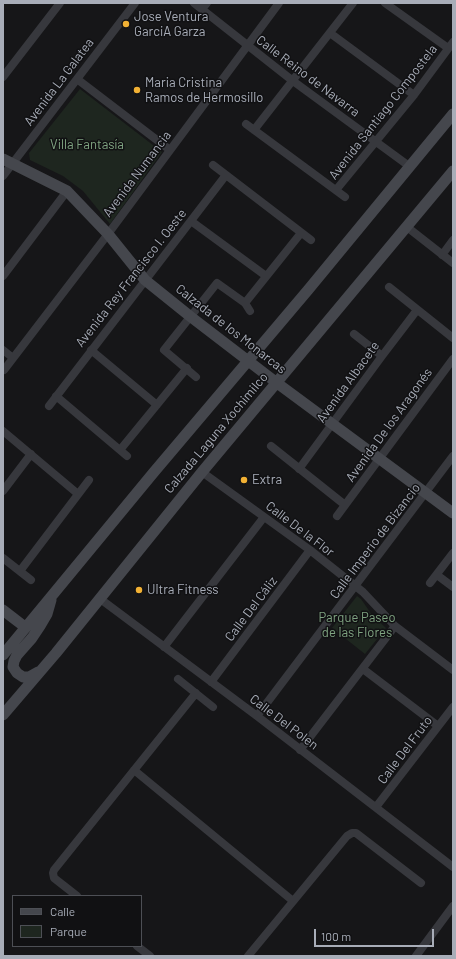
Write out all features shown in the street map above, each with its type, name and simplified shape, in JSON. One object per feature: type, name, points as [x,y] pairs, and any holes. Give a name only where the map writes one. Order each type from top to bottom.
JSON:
[{"type":"main road","name":"Calzada Laguna Xochimilco","points":[[3,655],[453,114]]},
{"type":"main road","name":"Calzada de los Monarcas","points":[[8,162],[67,192],[108,234],[145,280],[191,317],[332,424],[453,513]]},
{"type":"main road","name":"Calzada Laguna Xochimilco","points":[[3,715],[202,472],[453,171]]},
{"type":"main road","points":[[40,670],[29,677],[23,677],[17,673],[13,667],[14,661],[40,626],[47,614],[54,594]]},
{"type":"main road","points":[[3,610],[25,627]]},
{"type":"street","points":[[3,77],[60,3]]},
{"type":"street","name":"Avenida La Galatea","points":[[3,176],[8,162],[77,79],[135,3]]},
{"type":"street","name":"Calle Reino de Navarra","points":[[194,3],[204,6],[247,45],[293,81],[409,166]]},
{"type":"street","name":"Avenida Numancia","points":[[4,370],[108,234],[279,3]]},
{"type":"street","points":[[254,130],[353,3]]},
{"type":"street","points":[[385,3],[451,45]]},
{"type":"street","points":[[330,33],[414,95]]},
{"type":"street","name":"Avenida Santiago Compostela","points":[[336,190],[414,95],[451,45]]},
{"type":"street","points":[[77,79],[170,150]]},
{"type":"street","points":[[246,124],[345,197]]},
{"type":"street","points":[[212,165],[311,240]]},
{"type":"street","name":"Avenida Rey Francisco I. Oeste","points":[[49,406],[226,175]]},
{"type":"street","points":[[3,276],[67,192]]},
{"type":"street","points":[[191,221],[266,276]]},
{"type":"street","points":[[407,227],[453,263]]},
{"type":"street","points":[[245,303],[301,233]]},
{"type":"street","points":[[442,255],[453,240]]},
{"type":"street","points":[[196,377],[164,350],[217,283],[245,303],[250,311]]},
{"type":"street","points":[[389,287],[453,338]]},
{"type":"street","name":"Avenida Albacete","points":[[300,469],[417,310]]},
{"type":"street","points":[[354,334],[382,356]]},
{"type":"street","points":[[3,350],[13,358]]},
{"type":"street","points":[[91,350],[157,405]]},
{"type":"street","name":"Avenida De los Aragonés","points":[[337,516],[453,359]]},
{"type":"street","points":[[120,450],[187,368]]},
{"type":"street","points":[[56,396],[128,456]]},
{"type":"street","points":[[3,431],[78,494]]},
{"type":"street","points":[[271,446],[345,506]]},
{"type":"street","points":[[3,491],[31,454]]},
{"type":"street","name":"Calle Imperio de Bizancio","points":[[257,716],[453,456]]},
{"type":"street","name":"Calle De la Flor","points":[[202,472],[310,550],[356,586],[395,626],[453,670]]},
{"type":"street","points":[[20,571],[89,480]]},
{"type":"street","points":[[164,647],[264,517]]},
{"type":"street","name":"Calle Del Cáliz","points":[[211,682],[310,550]]},
{"type":"street","points":[[430,583],[453,553]]},
{"type":"street","points":[[3,558],[31,580]]},
{"type":"street","points":[[437,574],[453,587]]},
{"type":"street","name":"Calle Del Polen","points":[[99,598],[257,716],[453,867]]},
{"type":"street","points":[[300,750],[395,626]]},
{"type":"street","points":[[363,669],[438,726]]},
{"type":"street","points":[[178,679],[213,707]]},
{"type":"street","points":[[76,895],[54,878],[54,870],[196,694]]},
{"type":"street","name":"Calle Del Fruto","points":[[376,808],[453,707]]},
{"type":"street","points":[[134,770],[293,901]]},
{"type":"street","points":[[248,956],[347,836],[352,833],[356,833],[421,882]]},
{"type":"street","points":[[416,956],[453,906]]},
{"type":"street","points":[[138,947],[150,956]]},
{"type":"green space","name":"Villa Fantasía","points":[[80,89],[162,152],[110,224],[83,191],[63,176],[30,160],[29,153]]},
{"type":"green space","name":"Parque Paseo de las Flores","points":[[357,596],[361,599],[372,615],[386,628],[365,654],[332,628]]},
{"type":"place","name":"Jose Ventura GarciA Garza","points":[[126,24]]},
{"type":"place","name":"Maria Cristina Ramos de Hermosillo","points":[[137,90]]},
{"type":"place","name":"Extra","points":[[244,480]]},
{"type":"place","name":"Ultra Fitness","points":[[139,590]]}]
